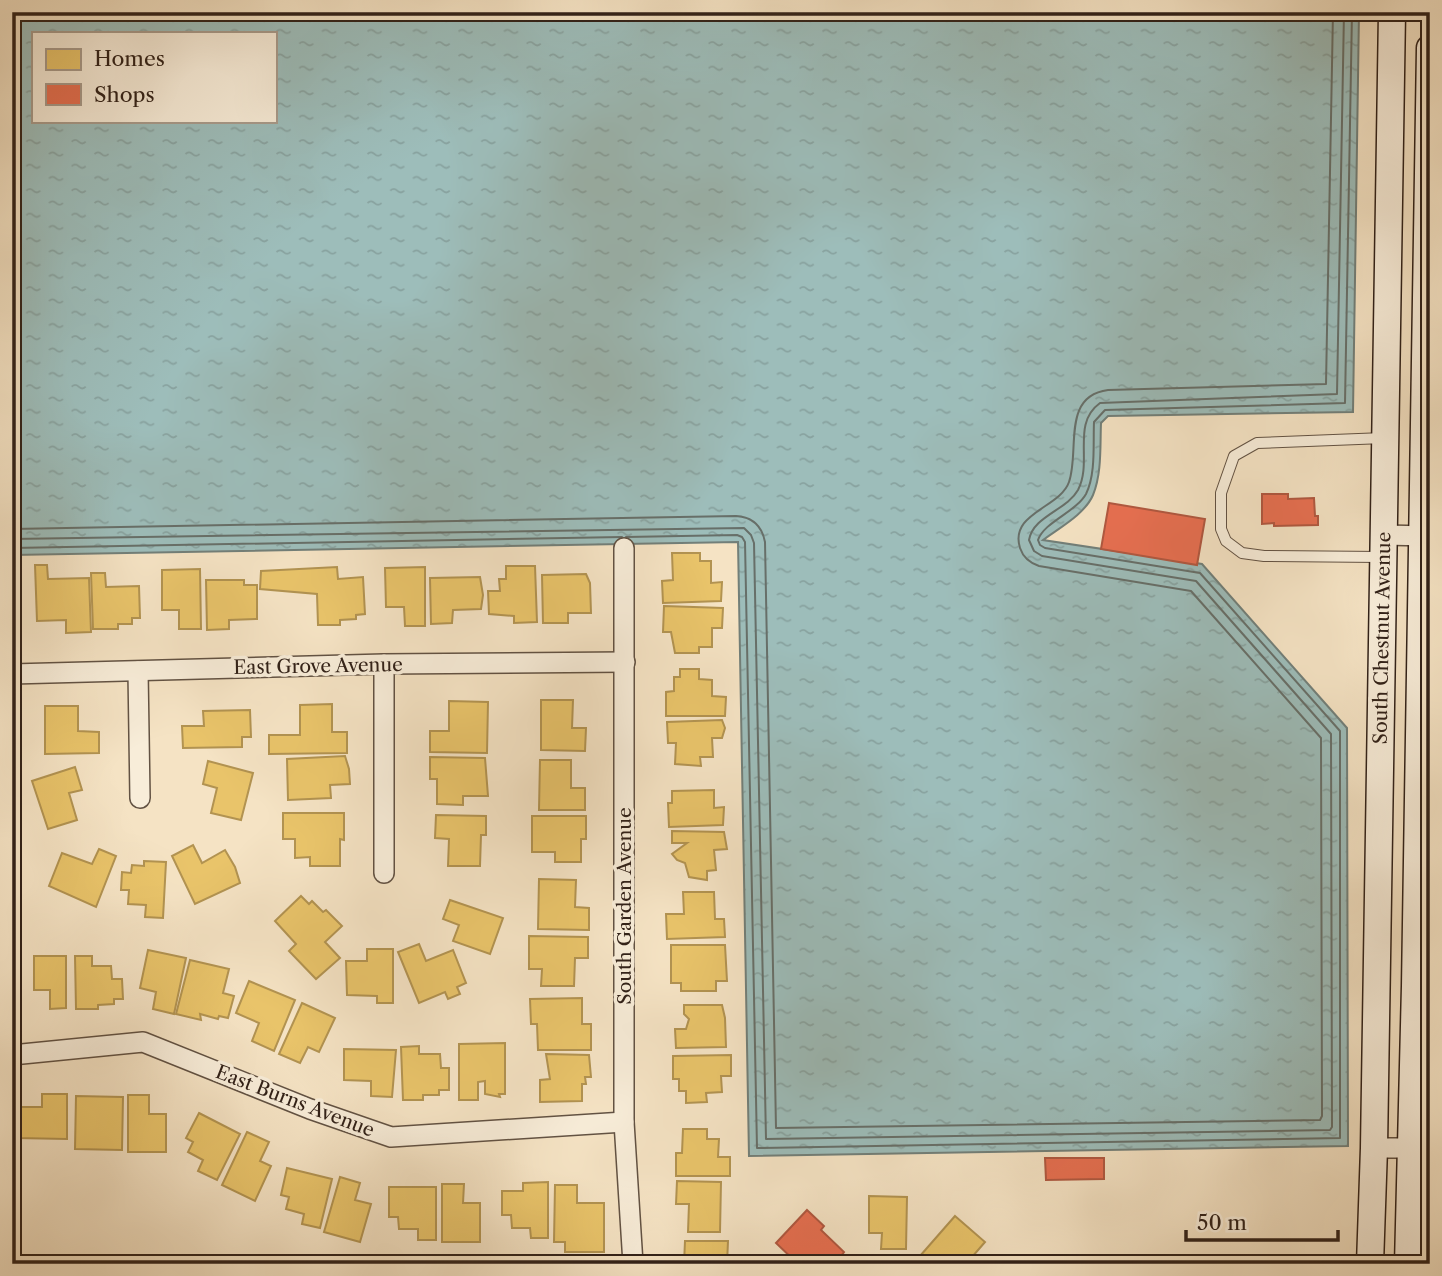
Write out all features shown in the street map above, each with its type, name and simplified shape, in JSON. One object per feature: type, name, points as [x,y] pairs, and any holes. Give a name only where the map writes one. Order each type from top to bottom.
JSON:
[{"type":"main road","name":"South Chestnut Avenue","points":[[1370,1264],[1392,12]]},
{"type":"main road","name":"South Chestnut Avenue","points":[[1408,1264],[1420,1148],[1430,48]]},
{"type":"street","points":[[1383,546],[1426,536]]},
{"type":"street","name":"South Garden Avenue","points":[[624,548],[624,1122],[633,1264]]},
{"type":"street","name":"East Grove Avenue","points":[[12,674],[384,664],[625,662]]},
{"type":"street","points":[[384,664],[384,873]]},
{"type":"street","points":[[138,671],[140,798]]},
{"type":"street","name":"East Burns Avenue","points":[[12,1055],[143,1042],[310,1109],[391,1137],[624,1122]]},
{"type":"street","points":[[1374,1148],[1420,1148]]},
{"type":"lane","points":[[1383,546],[1264,556],[1242,553],[1226,541],[1221,529],[1221,493],[1234,456],[1257,443],[1385,438]]},
{"type":"water","points":[[12,12],[1359,12],[1353,412],[1108,416],[1101,423],[1099,469],[1093,495],[1078,514],[1043,540],[1202,564],[1347,728],[1348,1146],[749,1156],[738,542],[12,555]]},
{"type":"building: Homes","points":[[672,553],[700,553],[700,561],[711,561],[711,583],[722,582],[721,601],[663,603],[662,581],[673,580]]},
{"type":"building: Homes","points":[[35,565],[47,565],[48,579],[89,578],[91,632],[66,633],[66,620],[37,621]]},
{"type":"building: Homes","points":[[506,566],[535,566],[537,622],[514,623],[514,616],[489,614],[488,591],[500,591],[499,579],[506,579]]},
{"type":"building: Homes","points":[[337,567],[338,579],[363,577],[365,614],[356,615],[356,619],[340,620],[340,625],[318,625],[317,594],[260,589],[261,571]]},
{"type":"building: Homes","points":[[425,567],[425,626],[405,626],[404,607],[386,607],[385,568]]},
{"type":"building: Homes","points":[[200,569],[201,629],[179,629],[179,610],[162,610],[162,570]]},
{"type":"building: Homes","points":[[91,573],[105,573],[106,587],[139,586],[140,618],[132,618],[132,624],[118,624],[118,629],[93,629]]},
{"type":"building: Homes","points":[[586,574],[590,583],[591,613],[568,613],[568,623],[543,623],[542,575]]},
{"type":"building: Homes","points":[[12,575],[18,575],[21,592],[20,614],[12,614]]},
{"type":"building: Homes","points":[[480,577],[483,595],[481,609],[453,610],[452,623],[431,624],[430,578]]},
{"type":"building: Homes","points":[[206,580],[244,580],[244,585],[257,585],[257,619],[229,620],[229,629],[207,630]]},
{"type":"building: Homes","points":[[664,606],[723,608],[722,628],[712,628],[712,647],[699,647],[699,653],[675,653],[671,632],[663,632]]},
{"type":"building: Homes","points":[[680,669],[699,669],[699,679],[712,680],[712,696],[726,697],[725,716],[666,716],[666,692],[674,691],[674,677],[680,677]]},
{"type":"building: Homes","points":[[541,700],[573,700],[572,728],[586,728],[585,751],[541,750]]},
{"type":"building: Homes","points":[[449,701],[488,702],[487,753],[430,752],[430,731],[449,731]]},
{"type":"building: Homes","points":[[332,704],[332,732],[347,732],[347,753],[269,754],[269,735],[300,735],[300,705]]},
{"type":"building: Homes","points":[[45,706],[78,706],[78,731],[99,732],[99,753],[45,754]]},
{"type":"building: Homes","points":[[250,710],[251,737],[242,737],[242,747],[183,748],[182,726],[204,726],[203,711]]},
{"type":"building: Homes","points":[[722,720],[725,728],[722,738],[712,738],[713,757],[700,757],[701,766],[675,764],[676,743],[668,743],[667,722]]},
{"type":"building: Homes","points":[[345,756],[350,784],[330,785],[331,798],[288,800],[287,759]]},
{"type":"building: Homes","points":[[430,757],[485,758],[488,796],[463,796],[463,805],[437,804],[437,779],[430,779]]},
{"type":"building: Homes","points":[[540,760],[571,760],[571,788],[585,788],[585,810],[539,810]]},
{"type":"building: Homes","points":[[208,761],[253,773],[241,820],[211,813],[217,788],[203,784]]},
{"type":"building: Homes","points":[[75,767],[82,790],[69,793],[77,820],[48,829],[32,781]]},
{"type":"building: Homes","points":[[714,790],[714,808],[724,807],[723,825],[669,827],[668,803],[672,803],[672,791]]},
{"type":"building: Homes","points":[[283,813],[344,813],[340,866],[310,866],[310,857],[295,858],[295,839],[283,839]]},
{"type":"building: Homes","points":[[436,815],[486,816],[486,835],[481,835],[480,866],[448,866],[449,839],[435,838]]},
{"type":"building: Homes","points":[[532,816],[586,816],[586,839],[581,839],[581,862],[555,862],[555,852],[532,852]]},
{"type":"building: Homes","points":[[672,831],[724,832],[727,849],[714,850],[716,870],[707,871],[707,880],[689,877],[685,863],[672,854],[687,843],[672,843]]},
{"type":"building: Homes","points":[[193,845],[202,863],[225,850],[240,883],[195,904],[172,856]]},
{"type":"building: Homes","points":[[99,849],[116,856],[96,907],[49,886],[62,853],[92,864]]},
{"type":"building: Homes","points":[[144,861],[166,862],[163,918],[145,917],[146,905],[128,904],[129,890],[121,890],[122,872],[131,873],[132,865],[144,866]]},
{"type":"building: Homes","points":[[539,879],[576,880],[575,907],[589,908],[589,930],[538,929]]},
{"type":"building: Homes","points":[[683,892],[714,892],[715,919],[724,919],[725,937],[667,939],[666,914],[684,914]]},
{"type":"building: Homes","points":[[301,896],[309,904],[312,901],[323,912],[326,910],[342,926],[325,942],[340,958],[316,979],[289,951],[296,944],[275,921]]},
{"type":"building: Homes","points":[[450,900],[503,918],[490,954],[453,941],[459,925],[443,919]]},
{"type":"building: Homes","points":[[529,936],[588,937],[588,958],[575,958],[574,986],[541,986],[542,969],[529,969]]},
{"type":"building: Homes","points":[[419,944],[426,961],[453,950],[466,983],[457,987],[460,994],[448,999],[445,992],[419,1003],[398,952]]},
{"type":"building: Homes","points":[[671,945],[725,945],[727,981],[716,981],[716,991],[681,991],[681,983],[671,983]]},
{"type":"building: Homes","points":[[367,949],[393,949],[393,1003],[377,1003],[377,996],[347,995],[346,961],[367,961]]},
{"type":"building: Homes","points":[[148,950],[186,958],[174,1014],[153,1009],[156,992],[140,988]]},
{"type":"building: Homes","points":[[34,956],[66,956],[66,1008],[50,1009],[50,990],[34,990]]},
{"type":"building: Homes","points":[[75,956],[92,956],[92,966],[111,966],[112,979],[122,979],[123,999],[114,999],[114,1004],[98,1005],[98,1009],[76,1009]]},
{"type":"building: Homes","points":[[190,960],[229,969],[223,993],[234,996],[228,1018],[219,1016],[218,1019],[200,1014],[201,1020],[176,1014]]},
{"type":"building: Homes","points":[[249,981],[295,1000],[274,1051],[252,1041],[259,1023],[236,1013]]},
{"type":"building: Homes","points":[[582,998],[582,1024],[591,1024],[591,1050],[538,1050],[537,1024],[531,1024],[530,999]]},
{"type":"building: Homes","points":[[302,1003],[335,1018],[319,1052],[308,1047],[300,1063],[279,1054]]},
{"type":"building: Homes","points":[[684,1005],[722,1005],[726,1047],[676,1048],[675,1029],[686,1029],[689,1019],[684,1014]]},
{"type":"building: Homes","points":[[505,1043],[505,1094],[499,1094],[500,1097],[485,1094],[485,1081],[478,1082],[478,1100],[459,1100],[459,1044]]},
{"type":"building: Homes","points":[[419,1046],[419,1054],[440,1054],[441,1068],[449,1068],[449,1090],[439,1090],[439,1095],[423,1095],[423,1100],[403,1100],[401,1047]]},
{"type":"building: Homes","points":[[344,1049],[396,1050],[392,1097],[371,1096],[371,1081],[344,1080]]},
{"type":"building: Homes","points":[[546,1054],[589,1055],[591,1077],[585,1077],[586,1084],[582,1084],[582,1101],[540,1102],[540,1080],[550,1079]]},
{"type":"building: Homes","points":[[731,1055],[731,1076],[721,1076],[722,1092],[706,1093],[707,1102],[686,1103],[686,1091],[679,1091],[679,1079],[673,1079],[673,1056]]},
{"type":"building: Homes","points":[[42,1094],[67,1094],[67,1139],[16,1138],[16,1107],[42,1107]]},
{"type":"building: Homes","points":[[128,1095],[149,1095],[149,1114],[166,1114],[166,1152],[128,1152]]},
{"type":"building: Homes","points":[[76,1096],[123,1097],[122,1150],[75,1149]]},
{"type":"building: Homes","points":[[199,1113],[240,1134],[217,1180],[198,1171],[203,1160],[188,1152],[193,1142],[186,1138]]},
{"type":"building: Homes","points":[[683,1129],[707,1129],[707,1139],[719,1139],[718,1157],[730,1157],[730,1176],[676,1176],[676,1153],[682,1153]]},
{"type":"building: Homes","points":[[247,1132],[269,1142],[260,1161],[271,1166],[255,1201],[222,1185]]},
{"type":"building: Homes","points":[[287,1168],[332,1179],[320,1228],[302,1224],[304,1214],[286,1209],[289,1197],[281,1195]]},
{"type":"building: Homes","points":[[340,1177],[360,1183],[355,1200],[371,1204],[360,1242],[324,1232]]},
{"type":"building: Homes","points":[[677,1181],[721,1182],[720,1232],[688,1232],[689,1204],[676,1204]]},
{"type":"building: Homes","points":[[548,1182],[548,1238],[531,1238],[530,1228],[512,1228],[511,1215],[502,1215],[502,1191],[523,1191],[523,1183]]},
{"type":"building: Homes","points":[[442,1184],[464,1184],[463,1203],[480,1203],[480,1242],[442,1242]]},
{"type":"building: Homes","points":[[555,1185],[577,1185],[577,1203],[604,1203],[604,1252],[565,1252],[565,1242],[554,1242]]},
{"type":"building: Homes","points":[[389,1187],[436,1187],[436,1240],[418,1240],[418,1229],[399,1229],[398,1217],[389,1217]]},
{"type":"building: Homes","points":[[869,1196],[907,1197],[906,1249],[881,1249],[882,1233],[869,1233]]},
{"type":"building: Homes","points":[[955,1216],[985,1242],[966,1264],[955,1264],[948,1258],[943,1264],[929,1264],[920,1256]]},
{"type":"building: Homes","points":[[685,1241],[728,1241],[727,1264],[684,1264]]},
{"type":"building: Homes","points":[[437,1260],[459,1260],[459,1264],[437,1264]]},
{"type":"building: Shops","points":[[1262,494],[1288,494],[1288,499],[1314,498],[1318,525],[1262,524]]},
{"type":"building: Shops","points":[[1109,503],[1205,519],[1197,565],[1101,549]]},
{"type":"building: Shops","points":[[1045,1158],[1104,1158],[1104,1179],[1046,1180]]},
{"type":"building: Shops","points":[[807,1210],[824,1226],[821,1230],[844,1252],[835,1264],[798,1264],[776,1243]]}]
